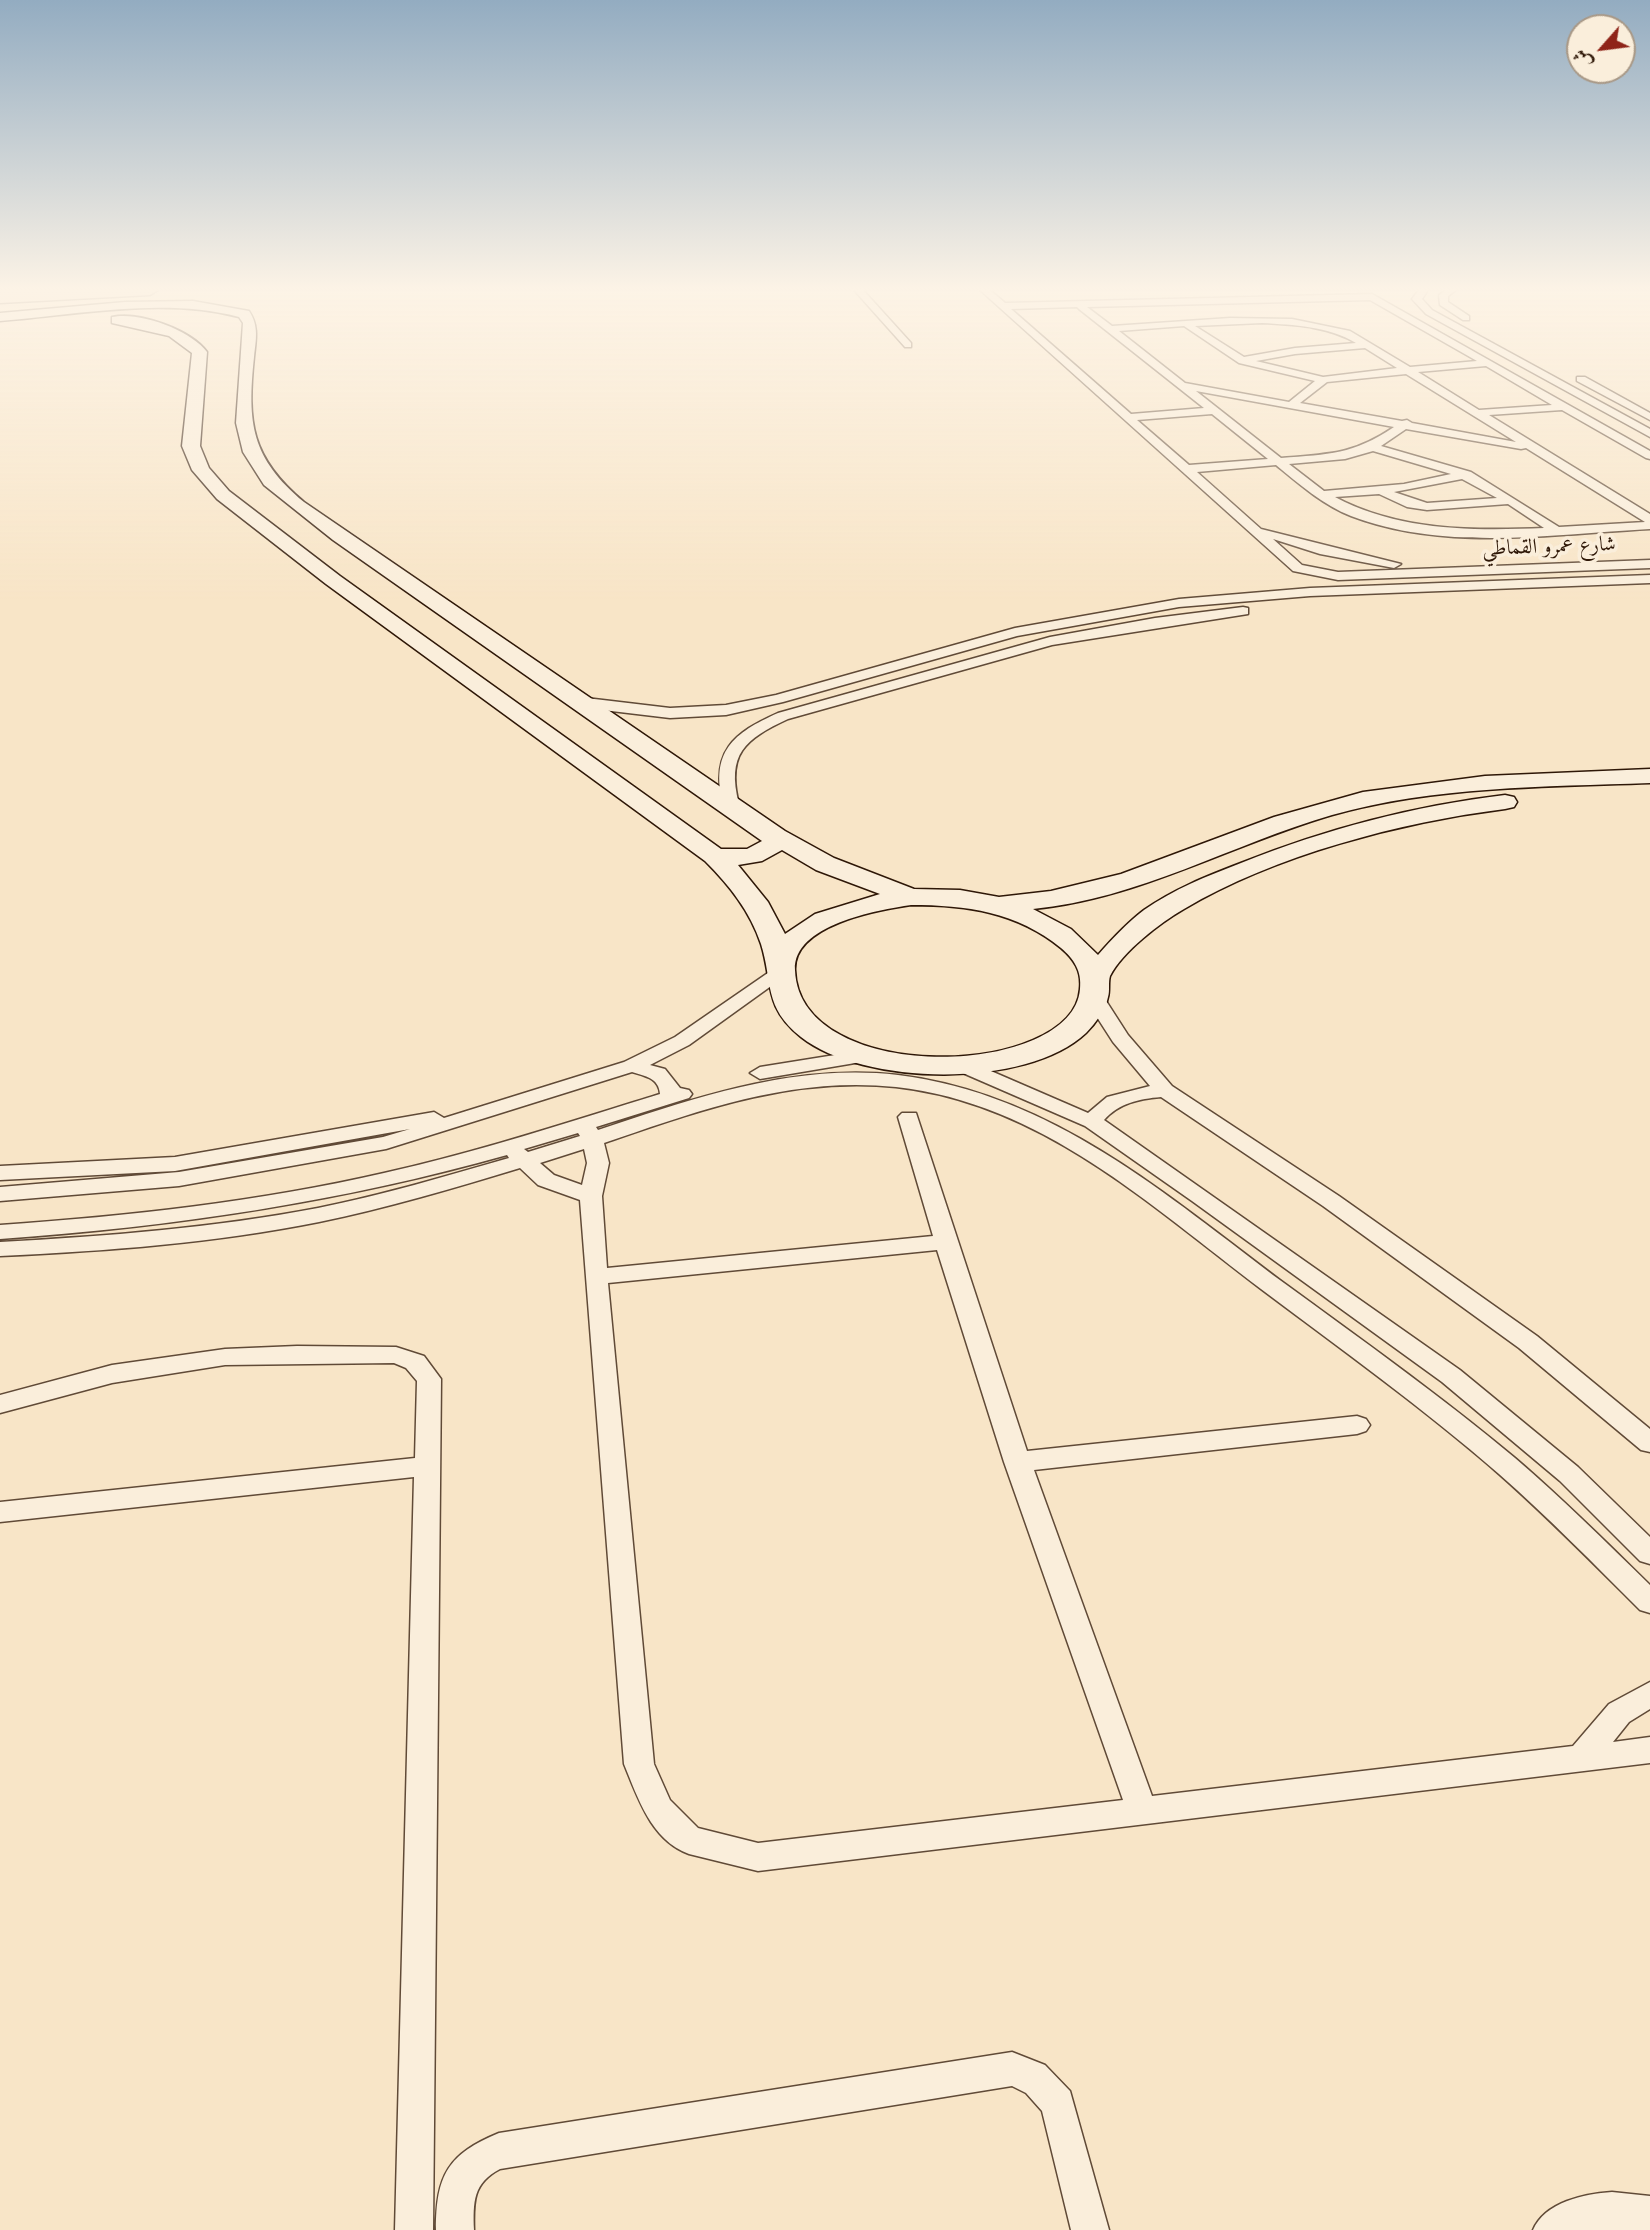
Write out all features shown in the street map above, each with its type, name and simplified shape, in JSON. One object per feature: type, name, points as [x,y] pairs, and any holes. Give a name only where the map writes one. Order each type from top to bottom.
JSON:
[{"type":"street","points":[[196,394],[190,434],[195,458],[223,495],[332,580],[714,856],[757,903],[774,939],[786,1004],[816,1034],[866,1056],[913,1065],[963,1066],[1012,1058],[1052,1043],[1080,1021],[1094,987],[1131,935],[1171,904],[1294,850],[1397,818],[1502,802],[1650,794]]},
{"type":"street","points":[[245,394],[245,435],[250,449],[277,486],[340,536],[776,836],[825,864],[911,897]]},
{"type":"street","name":"شارع عمرو القماطي","points":[[1102,394],[1291,563],[1309,572],[1338,576],[1650,564]]},
{"type":"street","points":[[1194,394],[1321,495],[1358,515],[1410,528],[1455,532],[1650,525]]},
{"type":"street","points":[[1235,394],[1407,423],[1535,449]]},
{"type":"street","points":[[1293,404],[1305,394]]},
{"type":"street","points":[[1448,394],[1650,519]]},
{"type":"street","points":[[1542,394],[1650,456]]},
{"type":"street","points":[[1578,394],[1650,434]]},
{"type":"street","points":[[1609,394],[1650,416]]},
{"type":"street","points":[[1478,413],[1564,407]]},
{"type":"street","points":[[1128,417],[1215,411]]},
{"type":"street","points":[[1187,469],[1345,456],[1372,447],[1407,423]]},
{"type":"street","points":[[1372,447],[1423,459],[1466,474],[1554,529]]},
{"type":"street","points":[[1321,495],[1425,485],[1466,474]]},
{"type":"street","points":[[1425,485],[1443,495],[1450,506]]},
{"type":"street","points":[[1381,490],[1406,505],[1450,506],[1511,500]]},
{"type":"street","name":"شارع عمرو القماطي","points":[[1254,528],[1345,556],[1449,571]]},
{"type":"street","points":[[292,549],[321,548],[337,542],[340,536]]},
{"type":"street","points":[[332,580],[340,572],[352,568],[382,565]]},
{"type":"street","points":[[586,703],[641,711],[698,712],[778,699],[985,640],[1144,607],[1310,592],[1650,579]]},
{"type":"street","points":[[1569,582],[1571,589],[1583,596]]},
{"type":"street","points":[[1521,584],[1537,592],[1535,598]]},
{"type":"street","points":[[730,804],[724,776],[733,751],[759,728],[797,711],[1028,646],[1155,622],[1316,605],[1650,593]]},
{"type":"street","points":[[778,699],[776,704],[781,708],[797,711]]},
{"type":"street","points":[[988,903],[1061,899],[1133,881],[1290,820],[1376,797],[1446,786],[1650,776]]},
{"type":"street","points":[[714,856],[731,858],[757,854],[774,844],[776,836]]},
{"type":"street","points":[[1133,881],[1133,892],[1142,899],[1171,904]]},
{"type":"street","points":[[0,1194],[178,1179],[294,1161],[386,1143],[460,1122],[631,1066],[682,1041],[779,965],[802,933],[831,915],[868,903],[911,897],[950,897],[988,903],[1039,919],[1076,945],[1120,1038],[1165,1090],[1331,1201],[1528,1342],[1650,1443]]},
{"type":"street","points":[[588,1132],[671,1097],[756,1074],[866,1056]]},
{"type":"street","points":[[631,1066],[658,1073],[670,1087],[671,1097]]},
{"type":"street","points":[[963,1066],[1092,1122],[1451,1376],[1569,1474],[1650,1553]]},
{"type":"street","points":[[0,1249],[143,1240],[235,1229],[377,1201],[588,1132],[695,1104],[800,1081],[893,1082],[994,1103],[1042,1125],[1116,1168],[1350,1343],[1490,1452],[1650,1602]]},
{"type":"street","points":[[1092,1122],[1098,1111],[1120,1098],[1165,1090]]},
{"type":"street","points":[[0,1173],[175,1164],[413,1121],[437,1118],[460,1122]]},
{"type":"street","points":[[909,1118],[944,1242],[1017,1462],[1142,1811]]},
{"type":"street","points":[[588,1132],[598,1163],[591,1196],[596,1277],[639,1764],[658,1809],[689,1840],[758,1857],[1650,1750]]},
{"type":"street","points":[[517,1154],[546,1180],[591,1196]]},
{"type":"street","points":[[0,1232],[116,1223],[260,1204],[517,1154]]},
{"type":"street","points":[[596,1277],[944,1242]]},
{"type":"street","points":[[0,1404],[152,1366],[297,1354],[396,1356],[415,1362],[429,1379],[414,2230]]},
{"type":"street","points":[[1017,1462],[1357,1425]]},
{"type":"street","points":[[0,1513],[429,1466]]},
{"type":"street","points":[[1582,1757],[1619,1713],[1650,1694]]},
{"type":"street","points":[[455,2230],[458,2185],[468,2168],[481,2158],[499,2151],[1012,2069],[1029,2073],[1046,2085],[1058,2102],[1090,2230]]},
{"type":"street","points":[[1552,2230],[1582,2215],[1607,2210],[1650,2214]]}]
